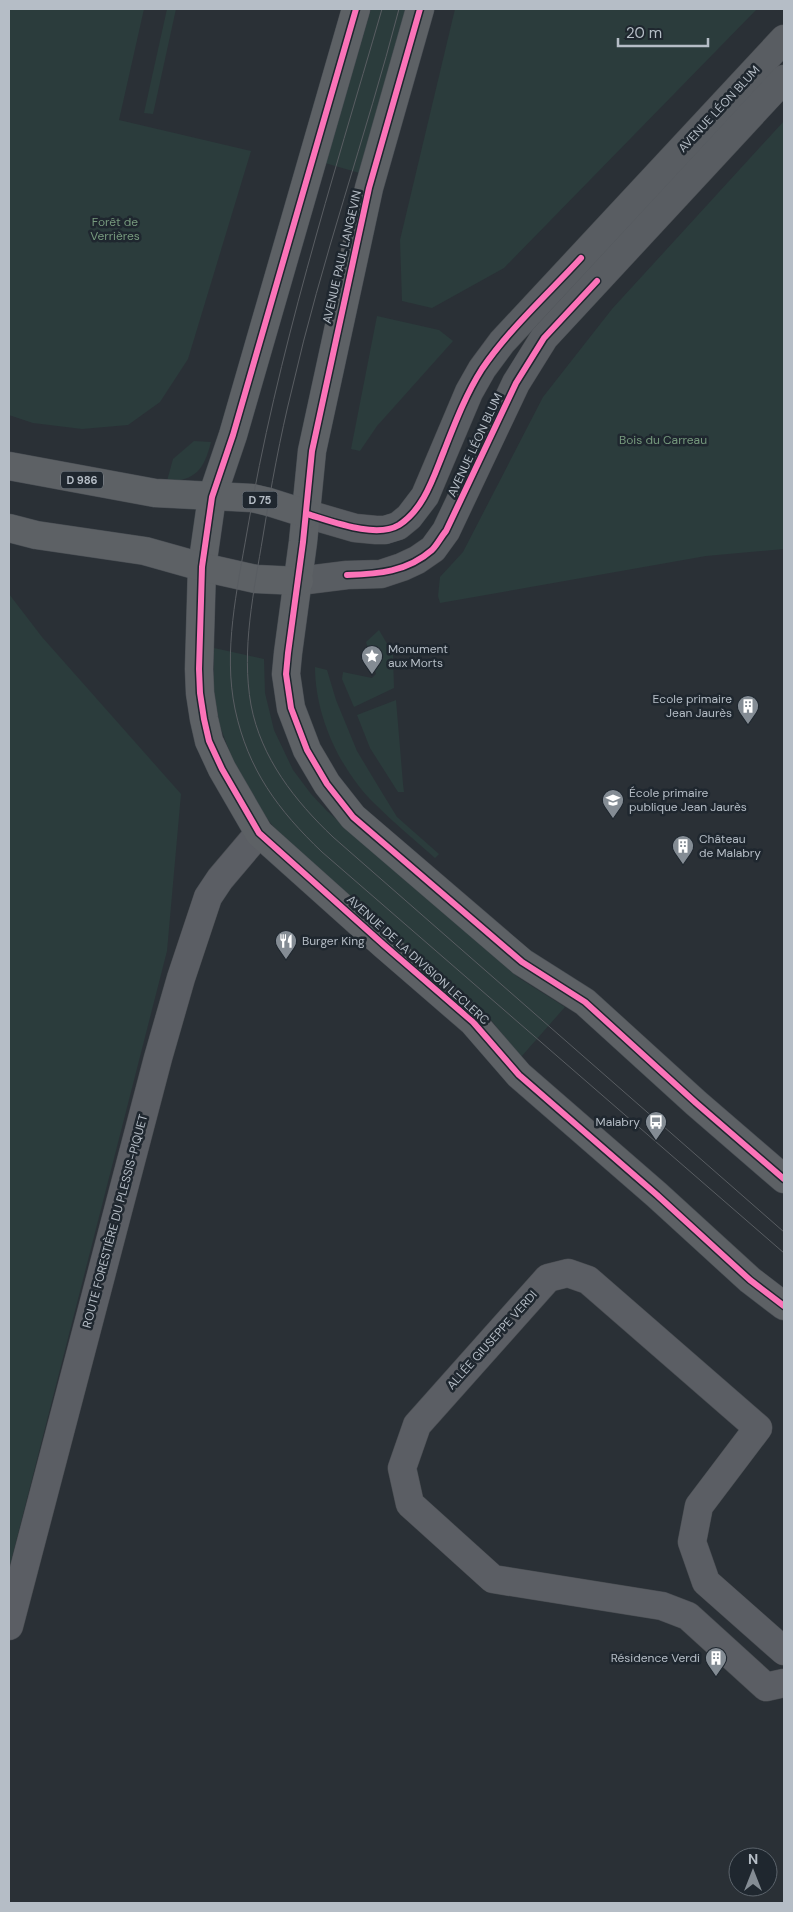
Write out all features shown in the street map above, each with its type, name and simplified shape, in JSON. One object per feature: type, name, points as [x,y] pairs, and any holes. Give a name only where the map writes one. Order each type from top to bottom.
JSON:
[{"type":"main road","points":[[212,497],[233,434],[356,9]]},
{"type":"main road","name":"AVENUE PAUL LANGEVIN","points":[[420,9],[369,188],[312,451],[307,514],[286,674],[291,708],[308,750],[327,784],[353,817],[522,962],[585,1002],[784,1180]]},
{"type":"main road","name":"AVENUE LÉON BLUM","points":[[307,514],[355,528],[385,530],[398,526],[409,517],[425,496],[469,392],[482,369],[502,342],[784,39]]},
{"type":"main road","name":"AVENUE LÉON BLUM","points":[[299,581],[347,575],[381,574],[410,564],[433,549],[446,531],[516,383],[544,338],[784,79]]},
{"type":"main road","name":"D 986","points":[[9,466],[155,494],[212,497]]},
{"type":"main road","name":"D 75","points":[[212,497],[252,498],[307,514]]},
{"type":"main road","name":"AVENUE DE LA DIVISION LECLERC","points":[[212,497],[202,568],[200,693],[209,741],[222,770],[258,833],[473,1022],[519,1075],[657,1194],[750,1280],[784,1306]]},
{"type":"main road","points":[[9,528],[36,535],[145,551],[202,568],[256,578],[299,581]]},
{"type":"street","name":"ROUTE FORESTIÈRE DU PLESSIS-PIQUET","points":[[9,1626],[181,978],[208,897],[220,879],[258,833]]},
{"type":"street","name":"ALLÉE GIUSEPPE VERDI","points":[[784,1651],[706,1582],[692,1542],[699,1506],[758,1428],[588,1280],[568,1273],[548,1278],[417,1425],[402,1468],[410,1504],[493,1579],[662,1606],[688,1616],[766,1687],[784,1683]]},
{"type":"green space","name":"Forêt de Verrières","points":[[9,9],[144,9],[119,120],[251,151],[188,359],[160,402],[128,425],[82,429],[33,423],[9,415]]},
{"type":"green space","points":[[167,9],[176,9],[153,114],[144,113]]},
{"type":"green space","points":[[371,9],[410,9],[363,174],[325,163]]},
{"type":"green space","points":[[455,9],[757,9],[504,268],[432,308],[402,301],[400,240]]},
{"type":"green space","name":"Bois du Carreau","points":[[784,121],[784,549],[706,556],[440,603],[438,596],[440,577],[463,552],[543,397],[612,309]]},
{"type":"green space","points":[[377,316],[439,330],[453,341],[377,426],[360,451],[351,449]]},
{"type":"green space","points":[[194,441],[211,442],[202,466],[192,476],[185,479],[167,481],[173,459]]},
{"type":"green space","points":[[9,594],[42,637],[181,794],[167,951],[9,1569]]},
{"type":"green space","points":[[379,630],[393,654],[394,688],[354,707],[342,679],[343,672],[372,678],[376,674],[366,642]]},
{"type":"green space","points":[[214,648],[264,659],[265,693],[274,730],[293,770],[327,811],[519,978],[565,1007],[521,1057],[487,1015],[307,860],[272,825],[258,806],[233,761],[220,726],[213,687]]},
{"type":"green space","points":[[315,667],[327,670],[336,700],[357,751],[397,817],[439,854],[435,858],[375,804],[351,775],[332,741],[325,723],[319,704]]},
{"type":"green space","points":[[396,700],[404,792],[398,792],[370,748],[357,715]]},
{"type":"tram line","points":[[382,9],[307,269],[259,466],[236,598],[231,643],[232,687],[241,731],[248,751],[267,788],[292,821],[322,852],[784,1253]]},
{"type":"tram line","points":[[399,9],[316,293],[280,444],[256,578],[248,641],[248,684],[256,724],[271,761],[306,809],[333,837],[784,1232]]},
{"type":"cycle path","points":[[356,9],[233,435],[212,497],[202,567],[199,669],[200,693],[209,741],[222,769],[259,833],[473,1022],[519,1075],[657,1195],[750,1280],[784,1306]]},
{"type":"cycle path","points":[[420,9],[369,188],[312,451],[303,542],[286,674],[291,708],[307,750],[327,784],[353,817],[522,962],[585,1002],[696,1103],[784,1179]]},
{"type":"cycle path","points":[[307,514],[366,530],[389,529],[399,525],[408,518],[427,492],[461,409],[482,369],[517,325],[581,258]]},
{"type":"cycle path","points":[[347,575],[370,574],[402,567],[413,563],[434,548],[446,531],[516,383],[544,338],[597,281]]},
{"type":"place","name":"Monument aux Morts","points":[[372,675]]},
{"type":"place","name":"Ecole primaire Jean Jaurès","points":[[748,725]]},
{"type":"place","name":"École primaire publique Jean Jaurès","points":[[613,819]]},
{"type":"place","name":"Château de Malabry","points":[[683,865]]},
{"type":"place","name":"Burger King","points":[[286,960]]},
{"type":"place","name":"Malabry","points":[[656,1141]]},
{"type":"place","name":"Résidence Verdi","points":[[716,1677]]}]
